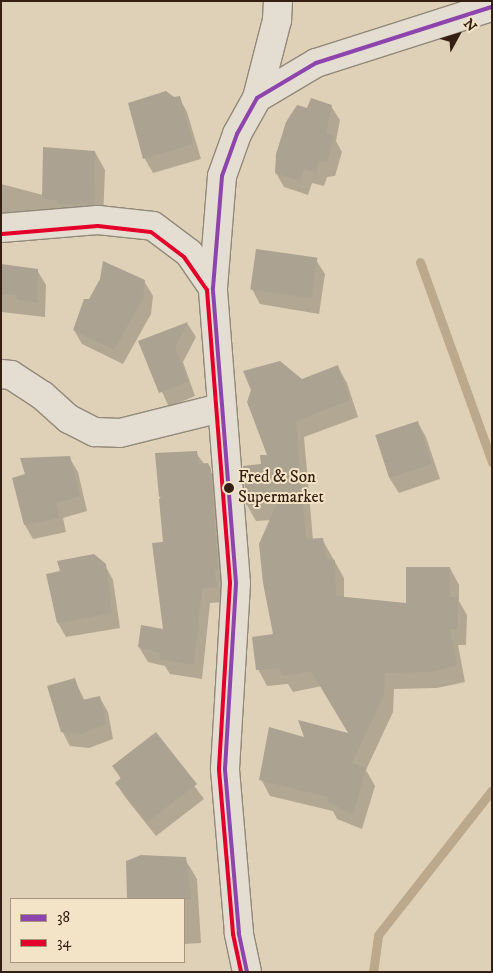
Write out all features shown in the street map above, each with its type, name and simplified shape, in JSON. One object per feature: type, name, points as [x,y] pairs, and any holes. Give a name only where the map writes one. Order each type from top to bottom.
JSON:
[{"type":"street","points":[[247,972],[239,933],[225,769],[236,583],[220,408],[213,288],[222,176],[237,134],[257,98],[277,20],[278,1]]},
{"type":"street","points":[[257,98],[316,63],[492,7]]},
{"type":"street","points":[[1,228],[98,220],[153,226],[189,253],[213,288]]},
{"type":"street","points":[[1,374],[11,375],[42,395],[69,419],[95,432],[120,432],[220,408]]},
{"type":"building","points":[[166,91],[174,97],[180,96],[193,144],[143,159],[128,103]]},
{"type":"building","points":[[311,98],[332,105],[326,133],[334,136],[327,162],[319,162],[316,172],[304,169],[300,181],[275,173],[276,154],[286,122],[297,105],[307,108]]},
{"type":"building","points":[[43,147],[95,151],[94,204],[57,204],[57,201],[42,198]]},
{"type":"building","points":[[256,249],[317,258],[312,298],[250,290]]},
{"type":"building","points":[[103,261],[145,280],[143,298],[114,350],[73,330],[84,299],[89,299],[100,279]]},
{"type":"building","points":[[1,264],[38,269],[37,303],[17,300],[16,295],[1,294]]},
{"type":"building","points":[[188,322],[175,347],[188,381],[159,393],[138,341]]},
{"type":"building","points":[[280,361],[302,379],[338,365],[350,400],[296,421],[306,539],[323,538],[326,559],[335,560],[336,596],[406,603],[406,567],[450,567],[450,597],[458,597],[457,629],[450,629],[457,666],[427,672],[385,673],[384,695],[352,763],[366,768],[353,814],[327,802],[328,797],[259,780],[269,727],[304,737],[298,720],[348,733],[311,671],[282,676],[279,668],[256,670],[252,637],[273,634],[263,583],[259,544],[277,503],[246,505],[243,466],[261,464],[260,455],[267,455],[247,402],[251,390],[243,371]]},
{"type":"building","points":[[418,421],[432,464],[389,478],[375,435]]},
{"type":"building","points":[[197,451],[199,464],[208,463],[211,469],[218,569],[215,570],[217,587],[202,588],[194,665],[160,659],[160,653],[138,647],[141,625],[163,629],[152,543],[163,542],[159,499],[165,495],[159,497],[155,453]]},
{"type":"building","points":[[70,456],[80,496],[56,503],[59,518],[24,525],[12,478],[25,474],[20,458]]},
{"type":"building","points":[[94,554],[106,564],[112,613],[57,623],[46,574],[60,571],[57,561]]},
{"type":"building","points":[[75,678],[82,700],[100,696],[106,724],[81,734],[61,732],[47,686]]},
{"type":"building","points":[[156,732],[197,784],[147,822],[115,783],[121,778],[112,766]]},
{"type":"building","points":[[141,855],[186,857],[191,899],[127,898],[126,861]]},
{"type":"waterway","points":[[420,262],[492,462]]},
{"type":"waterway","points":[[373,972],[378,935],[492,790]]},
{"type":"transit line","name":"38","points":[[247,972],[239,933],[225,769],[236,583],[213,288],[222,176],[237,134],[257,98],[316,63],[492,7]]},
{"type":"transit line","name":"34","points":[[2,234],[98,226],[151,232],[184,257],[207,290],[230,583],[219,770],[233,934],[241,972]]},
{"type":"place","name":"Fred & Son Supermarket","points":[[229,488]]}]
